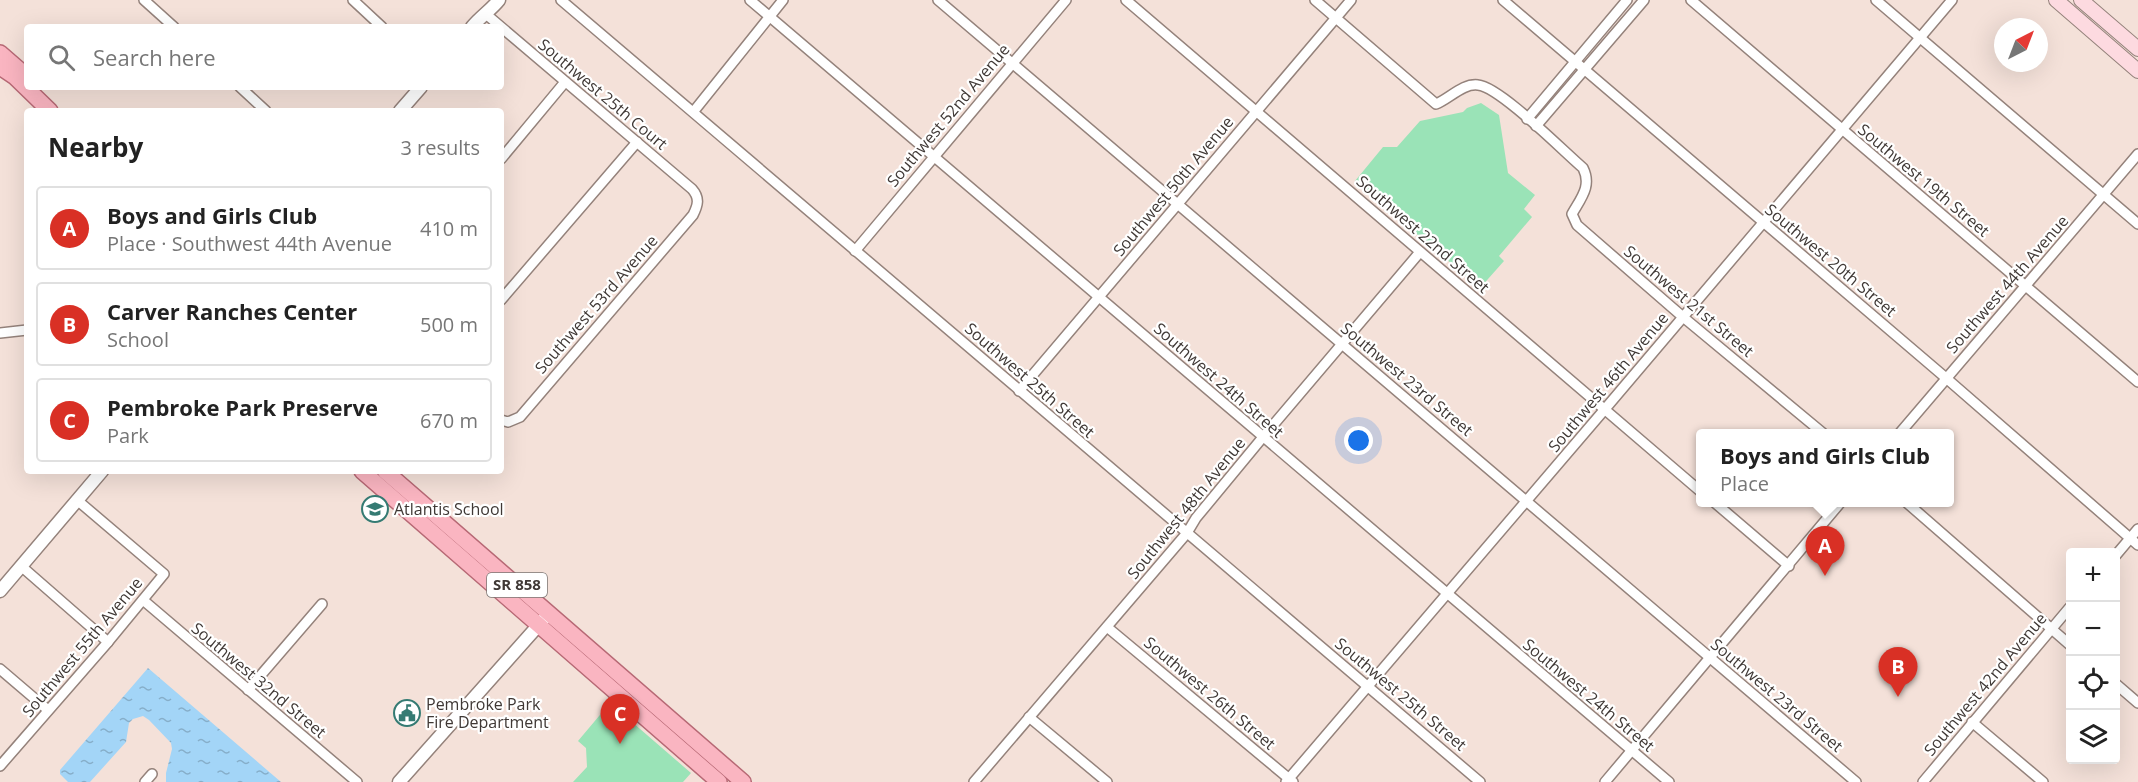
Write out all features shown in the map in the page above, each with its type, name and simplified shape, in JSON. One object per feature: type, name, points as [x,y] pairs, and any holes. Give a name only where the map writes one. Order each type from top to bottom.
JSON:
[{"type":"main road","points":[[2056,0],[2138,71]]},
{"type":"main road","points":[[2083,3],[2138,49]]},
{"type":"main road","points":[[0,52],[24,74]]},
{"type":"main road","points":[[0,67],[24,86]]},
{"type":"main road","points":[[0,72],[37,108]]},
{"type":"main road","points":[[28,90],[47,108]]},
{"type":"main road","points":[[42,90],[59,108]]},
{"type":"main road","name":"SR 858","points":[[366,474],[648,700],[743,782]]},
{"type":"main road","name":"SR 858","points":[[388,474],[544,619],[657,730],[719,782]]},
{"type":"main road","points":[[648,700],[657,730]]},
{"type":"street","points":[[144,0],[171,24]]},
{"type":"street","points":[[353,0],[379,24]]},
{"type":"street","points":[[484,24],[487,15],[499,0]]},
{"type":"street","name":"Southwest 25th Street","points":[[561,0],[1480,782]]},
{"type":"street","name":"Southwest 24th Street","points":[[750,0],[1669,782]]},
{"type":"street","points":[[694,111],[783,0]]},
{"type":"street","name":"Southwest 23rd Street","points":[[938,0],[1856,782]]},
{"type":"street","name":"Southwest 52nd Avenue","points":[[855,250],[1066,0]]},
{"type":"street","name":"Southwest 22nd Street","points":[[1126,0],[1696,487]]},
{"type":"street","points":[[1315,0],[1436,104],[1466,87],[1477,85],[1493,90],[1536,126],[1644,0]]},
{"type":"street","name":"Southwest 50th Avenue","points":[[1019,391],[1351,0]]},
{"type":"street","name":"Southwest 20th Street","points":[[1503,0],[2138,545]]},
{"type":"street","points":[[1527,119],[1627,0]]},
{"type":"street","name":"Southwest 19th Street","points":[[1691,0],[2138,382]]},
{"type":"street","points":[[1876,0],[2138,224]]},
{"type":"street","name":"Southwest 46th Avenue","points":[[1289,781],[1446,593],[1605,410],[1952,0]]},
{"type":"street","points":[[475,24],[487,15]]},
{"type":"street","name":"Southwest 25th Court","points":[[487,15],[498,24]]},
{"type":"street","name":"Southwest 25th Court","points":[[504,29],[692,189],[698,198]]},
{"type":"street","points":[[504,155],[566,82]]},
{"type":"street","points":[[243,90],[263,108]]},
{"type":"street","points":[[403,108],[418,90]]},
{"type":"street","points":[[412,108],[428,90]]},
{"type":"street","name":"Southwest 21st Street","points":[[1536,126],[1583,168],[1587,177],[1587,186],[1572,214],[1577,225],[1818,429]]},
{"type":"street","points":[[504,297],[637,142]]},
{"type":"street","name":"Southwest 44th Avenue","points":[[1903,429],[2138,154]]},
{"type":"street","name":"Southwest 53rd Avenue","points":[[504,421],[520,417],[693,215],[697,208],[698,198]]},
{"type":"street","name":"Southwest 48th Avenue","points":[[974,782],[1187,533],[1196,518],[1263,437],[1420,252]]},
{"type":"street","points":[[0,333],[24,330]]},
{"type":"street","points":[[0,591],[77,500],[96,474]]},
{"type":"street","name":"Southwest 55th Avenue","points":[[0,766],[164,574],[77,500]]},
{"type":"street","points":[[1720,507],[1789,566]]},
{"type":"street","points":[[1605,782],[1837,507]]},
{"type":"street","points":[[1912,507],[2066,641]]},
{"type":"street","points":[[2120,549],[2138,529]]},
{"type":"street","points":[[21,566],[108,642]]},
{"type":"street","name":"Southwest 32nd Street","points":[[143,600],[357,782]]},
{"type":"street","points":[[248,690],[321,604]]},
{"type":"street","name":"Southwest 42nd Avenue","points":[[1923,782],[2066,612]]},
{"type":"street","points":[[399,782],[544,619]]},
{"type":"street","name":"Southwest 26th Street","points":[[1107,627],[1289,781]]},
{"type":"street","points":[[0,669],[48,710]]},
{"type":"street","points":[[2120,688],[2138,703]]},
{"type":"street","points":[[1029,717],[1107,782]]},
{"type":"street","points":[[1972,722],[2043,782]]},
{"type":"street","points":[[145,782],[152,774]]},
{"type":"green space","points":[[1481,103],[1499,115],[1508,173],[1535,195],[1524,209],[1532,217],[1499,256],[1504,261],[1480,288],[1355,181],[1383,147],[1397,147],[1420,121],[1463,112]]},
{"type":"green space","points":[[610,703],[691,773],[683,782],[573,782],[587,767],[586,748],[578,741]]},
{"type":"water","points":[[148,668],[281,782],[166,782],[171,743],[143,716],[129,723],[126,742],[90,782],[68,782],[60,774],[60,770]]},
{"type":"place","name":"Atlantis School","points":[[375,509]]},
{"type":"place","name":"Boys and Girls Club","points":[[1825,576]]},
{"type":"place","name":"Carver Ranches Center","points":[[1898,697]]},
{"type":"place","name":"Pembroke Park Fire Department","points":[[407,713]]},
{"type":"place","name":"Pembroke Park Preserve","points":[[620,744]]}]
